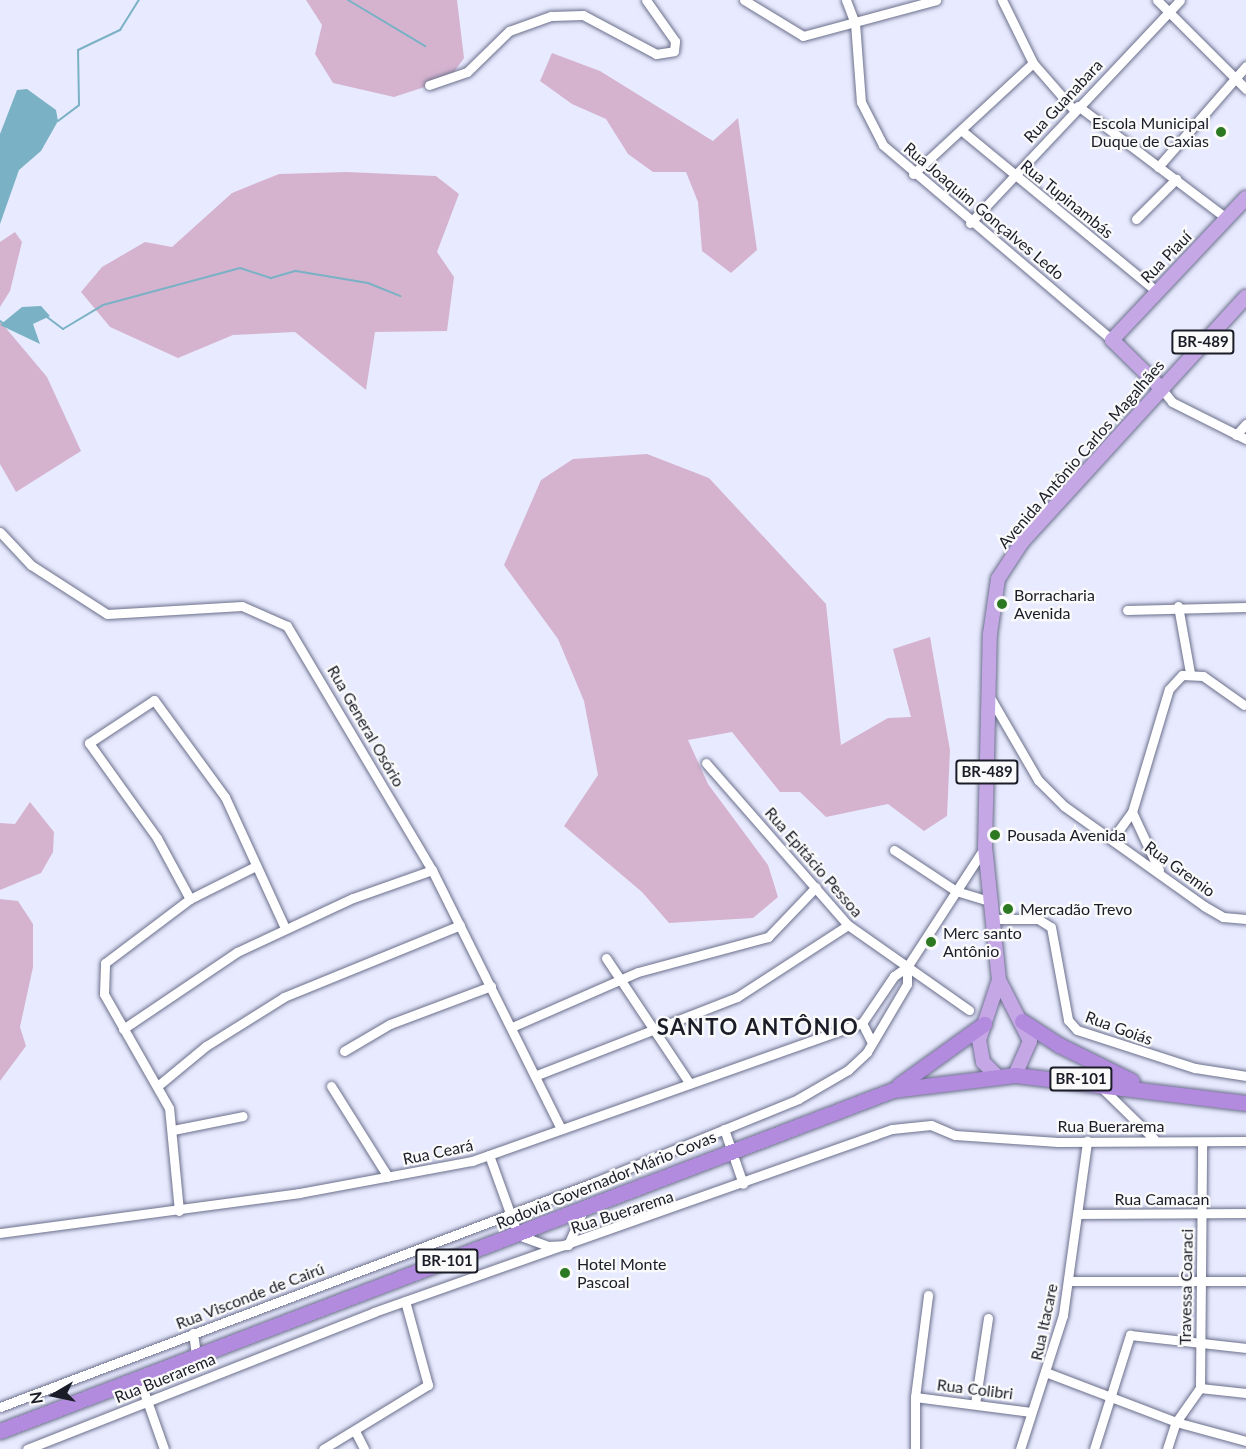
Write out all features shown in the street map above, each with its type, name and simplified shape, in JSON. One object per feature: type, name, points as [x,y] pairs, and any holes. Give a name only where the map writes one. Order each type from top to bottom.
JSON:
[{"type":"highway","name":"BR-489","points":[[1022,1021],[1059,1045],[1145,1088]]},
{"type":"highway","name":"BR-489","points":[[892,1090],[984,1024]]},
{"type":"highway","name":"Rodovia Governador Mário Covas","points":[[0,1431],[892,1090],[995,1074],[1096,1080],[1246,1103]]},
{"type":"main road","name":"Rua Piauí","points":[[1112,340],[1246,198]]},
{"type":"main road","name":"Avenida Antônio Carlos Magalhães","points":[[999,980],[985,847],[992,610],[1005,566],[1160,387],[1246,297]]},
{"type":"main road","name":"Rua Joaquim Gonçalves Ledo","points":[[1112,340],[1160,387]]},
{"type":"main road","name":"BR-489","points":[[999,980],[1012,1009],[1022,1021]]},
{"type":"main road","name":"BR-489","points":[[995,1074],[979,1050],[984,1024],[992,1009],[999,980]]},
{"type":"main road","points":[[992,1009],[1012,1009]]},
{"type":"main road","points":[[1015,1075],[1030,1041],[1022,1021]]},
{"type":"street","points":[[429,85],[467,72],[509,31],[551,16],[583,15],[656,54],[674,51],[675,41],[646,0]]},
{"type":"street","points":[[744,0],[795,35],[877,17],[936,0]]},
{"type":"street","name":"Rua Joaquim Gonçalves Ledo","points":[[846,0],[855,22],[863,108],[883,145],[970,223],[1112,340]]},
{"type":"street","points":[[1002,0],[1033,63],[1076,109],[1176,179],[1226,218]]},
{"type":"street","points":[[1157,0],[1246,89]]},
{"type":"street","name":"Rua Guanabara","points":[[970,223],[1180,0]]},
{"type":"street","points":[[913,174],[1033,63]]},
{"type":"street","points":[[1158,167],[1246,66]]},
{"type":"street","name":"Rua Tupinambás","points":[[961,130],[1156,291]]},
{"type":"street","points":[[1136,219],[1176,179]]},
{"type":"street","points":[[1160,387],[1172,402],[1246,439]]},
{"type":"street","points":[[1236,435],[1246,424]]},
{"type":"street","name":"Rua General Osório","points":[[0,532],[31,565],[107,614],[242,606],[287,626],[432,870],[537,1075],[561,1130]]},
{"type":"street","points":[[1179,606],[1190,674]]},
{"type":"street","points":[[1127,610],[1179,606],[1246,607]]},
{"type":"street","points":[[1190,674],[1216,681],[1244,705]]},
{"type":"street","points":[[1113,838],[1132,812],[1169,689],[1190,674]]},
{"type":"street","name":"Rua Gremio","points":[[989,694],[1049,793],[1161,875],[1223,916],[1246,919]]},
{"type":"street","points":[[190,899],[157,838],[89,743],[154,700],[225,796],[285,928]]},
{"type":"street","name":"Rua Epitácio Pessoa","points":[[706,763],[848,926],[969,1010]]},
{"type":"street","points":[[1132,812],[1161,875]]},
{"type":"street","points":[[872,1043],[862,1023],[894,976],[907,967],[985,847]]},
{"type":"street","points":[[894,850],[956,891],[991,902]]},
{"type":"street","points":[[179,1211],[173,1130],[160,1084],[123,1029],[104,994],[105,963],[190,899],[256,866]]},
{"type":"street","points":[[123,1029],[175,989],[285,928],[432,870]]},
{"type":"street","points":[[512,1027],[620,979],[712,948],[768,937],[816,887]]},
{"type":"street","name":"Rua Goiás","points":[[993,919],[1038,920],[1051,927],[1066,1014],[1077,1030],[1174,1063],[1246,1076]]},
{"type":"street","points":[[160,1084],[206,1046],[284,997],[460,925]]},
{"type":"street","points":[[537,1075],[759,986],[848,926]]},
{"type":"street","points":[[606,958],[690,1084]]},
{"type":"street","points":[[743,1184],[724,1129],[834,1080],[872,1043],[907,984],[907,967]]},
{"type":"street","points":[[344,1051],[390,1024],[491,986]]},
{"type":"street","name":"Rua Ceará","points":[[0,1233],[179,1211],[388,1177],[489,1155],[862,1023]]},
{"type":"street","points":[[1096,1080],[1154,1139]]},
{"type":"street","points":[[331,1086],[388,1177]]},
{"type":"street","points":[[173,1130],[243,1116]]},
{"type":"street","name":"Rua Buerarema","points":[[27,1449],[405,1301],[917,1125],[956,1135],[1087,1141],[1154,1139],[1202,1144],[1246,1141]]},
{"type":"street","name":"Rua Visconde de Cairú","points":[[0,1407],[510,1214],[724,1129]]},
{"type":"street","name":"Rua Itacare","points":[[1087,1141],[1079,1214],[1068,1281],[1048,1372],[1176,1422],[1246,1441]]},
{"type":"street","name":"Travessa Coaraci","points":[[1200,1388],[1202,1144]]},
{"type":"street","points":[[489,1155],[518,1234],[548,1246],[568,1245],[584,1208]]},
{"type":"street","name":"Rua Camacan","points":[[1079,1214],[1246,1213]]},
{"type":"street","points":[[1068,1281],[1246,1281]]},
{"type":"street","name":"Rua Colibri","points":[[915,1449],[915,1397],[928,1295]]},
{"type":"street","points":[[323,1449],[356,1431],[428,1385],[405,1301]]},
{"type":"street","points":[[975,1404],[988,1318]]},
{"type":"street","points":[[193,1333],[196,1355]]},
{"type":"street","points":[[1094,1449],[1130,1335],[1200,1347],[1246,1348]]},
{"type":"street","points":[[1020,1449],[1031,1412],[1048,1372]]},
{"type":"street","points":[[139,1378],[164,1449]]},
{"type":"street","points":[[1167,1449],[1176,1422],[1200,1388],[1246,1393]]},
{"type":"street","name":"Rua Colibri","points":[[915,1397],[1031,1412]]},
{"type":"street","points":[[356,1431],[364,1449]]},
{"type":"shaded area","points":[[306,0],[457,0],[464,58],[449,79],[394,97],[333,83],[315,54],[322,25]]},
{"type":"shaded area","points":[[552,53],[600,71],[713,141],[738,118],[757,250],[731,273],[702,251],[698,202],[686,172],[653,172],[628,154],[606,119],[572,104],[540,81]]},
{"type":"shaded area","points":[[347,172],[436,176],[459,194],[437,252],[454,277],[447,331],[375,332],[366,390],[295,332],[233,335],[178,358],[110,327],[81,292],[102,267],[145,242],[172,247],[232,193],[279,174]]},
{"type":"shaded area","points":[[15,232],[22,242],[10,291],[0,307],[0,242]]},
{"type":"shaded area","points":[[0,321],[47,377],[81,451],[16,492],[0,464]]},
{"type":"shaded area","points":[[647,454],[709,478],[826,604],[841,745],[888,718],[911,717],[893,649],[930,637],[950,750],[947,816],[924,831],[888,804],[826,817],[800,792],[780,792],[732,732],[688,740],[708,784],[768,865],[778,897],[753,918],[669,923],[642,892],[564,826],[598,775],[584,701],[558,639],[504,565],[541,480],[573,459]]},
{"type":"shaded area","points":[[30,802],[54,832],[53,852],[41,873],[0,890],[0,823],[15,824]]},
{"type":"shaded area","points":[[0,899],[18,901],[33,924],[33,967],[20,1027],[26,1046],[0,1081]]},
{"type":"water","points":[[27,89],[56,110],[58,121],[41,151],[19,170],[0,224],[0,134],[17,90]]},
{"type":"water","points":[[41,306],[50,316],[33,324],[40,344],[0,325],[22,307]]},
{"type":"waterway","points":[[58,121],[79,105],[78,50],[120,30],[139,0]]},
{"type":"waterway","points":[[348,0],[425,46]]},
{"type":"waterway","points":[[47,317],[63,329],[103,305],[240,268],[271,278],[296,271],[368,283],[401,296]]},
{"type":"place","name":"Escola Municipal Duque de Caxias","points":[[1221,132]]},
{"type":"place","name":"Borracharia Avenida","points":[[1002,604]]},
{"type":"place","name":"Pousada Avenida","points":[[995,835]]},
{"type":"place","name":"Mercadão Trevo","points":[[1008,909]]},
{"type":"place","name":"Merc santo Antônio","points":[[931,942]]},
{"type":"place","name":"Hotel Monte Pascoal","points":[[565,1273]]},
{"type":"district","name":"SANTO ANTÔNIO","points":[[758,1027]]}]
